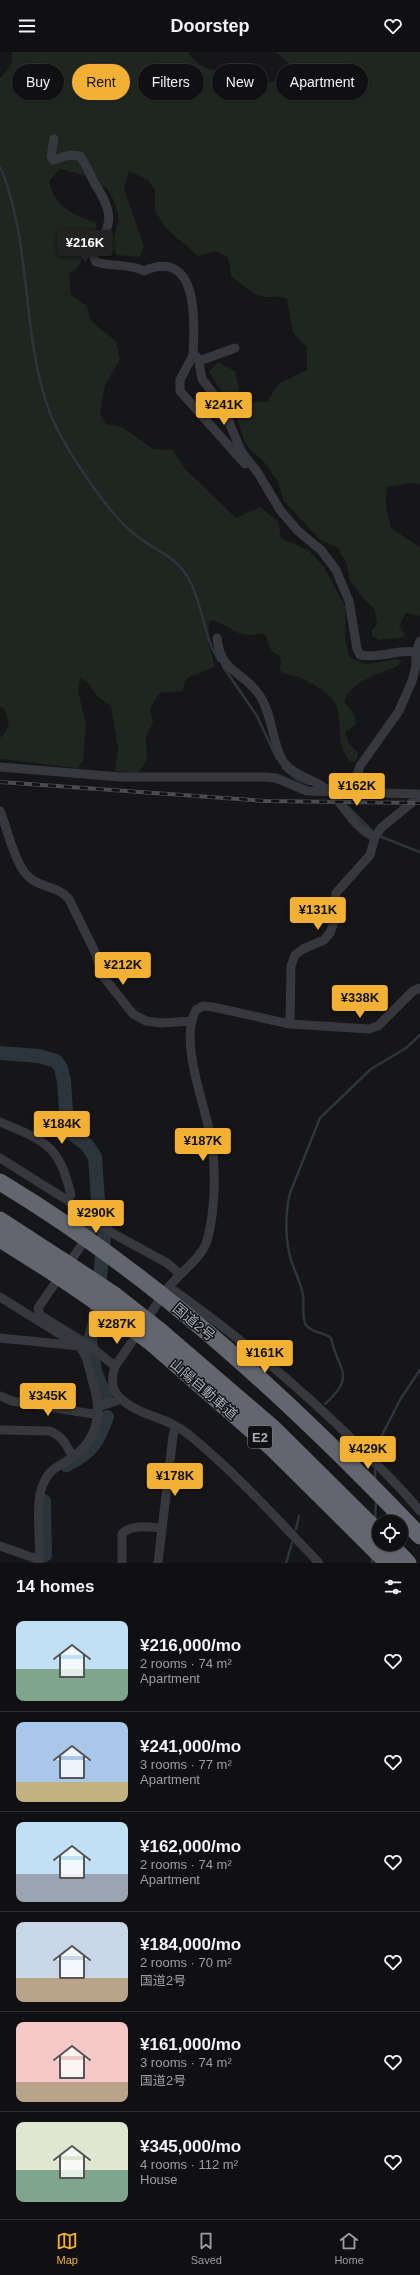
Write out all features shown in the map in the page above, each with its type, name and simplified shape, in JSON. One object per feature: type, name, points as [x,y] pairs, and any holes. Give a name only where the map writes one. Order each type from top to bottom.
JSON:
[{"type":"highway","name":"国道2号","points":[[0,1182],[166,1292],[253,1371],[366,1480],[420,1536]]},
{"type":"highway","name":"山陽自動車道","points":[[0,1220],[59,1267]]},
{"type":"highway","name":"山陽自動車道","points":[[0,1239],[113,1294],[156,1338],[271,1447],[388,1563]]},
{"type":"highway","name":"山陽自動車道","points":[[156,1338],[273,1428],[372,1526]]},
{"type":"highway","points":[[397,1551],[408,1563]]},
{"type":"street","points":[[54,139],[51,156],[53,160],[70,155],[80,156],[87,165],[110,213],[109,224],[93,256],[96,262],[105,265],[135,266],[144,271],[153,267],[165,267],[174,270],[184,278],[191,290],[194,307],[192,355],[180,380],[180,391],[224,443],[266,485]]},
{"type":"street","points":[[235,348],[202,360],[199,364],[202,379],[222,406],[241,451],[266,485],[280,510],[298,531],[321,550],[336,570],[349,600],[357,649],[360,655],[370,657],[406,650],[416,652]]},
{"type":"street","points":[[192,355],[202,360]]},
{"type":"street","points":[[216,638],[218,648],[229,669],[253,686],[261,697],[268,712],[285,764],[298,775],[330,791],[363,830],[375,837]]},
{"type":"street","points":[[351,793],[360,766],[399,711],[412,681],[416,666],[416,652],[420,641]]},
{"type":"street","points":[[0,767],[120,777],[265,776],[276,778],[307,791],[420,795]]},
{"type":"street","points":[[290,1024],[291,966],[295,955],[303,949],[324,940],[330,933],[333,925],[336,893],[370,855],[375,837],[381,828],[420,795]]},
{"type":"street","points":[[0,811],[20,865],[29,878],[63,892],[69,899],[95,952],[102,975],[124,1005],[133,1014],[146,1021],[161,1023],[192,1021]]},
{"type":"street","points":[[319,1563],[242,1483],[187,1433],[176,1426],[149,1416],[119,1397],[112,1387],[115,1366],[166,1292],[206,1243],[212,1196],[212,1148],[192,1060],[190,1040],[192,1021],[196,1010],[203,1006],[290,1024],[369,1029],[378,1026],[403,1001],[419,988]]},
{"type":"street","points":[[0,1122],[25,1132],[50,1146],[65,1169],[71,1195],[67,1200]]},
{"type":"street","points":[[0,1158],[67,1200],[114,1234],[166,1263],[180,1274]]},
{"type":"street","points":[[70,1344],[66,1338],[40,1315],[38,1308],[98,1246],[92,1230],[79,1216],[81,1210]]},
{"type":"street","points":[[166,1292],[212,1317],[326,1412],[384,1471],[420,1511]]},
{"type":"street","points":[[0,1297],[91,1347],[115,1366]]},
{"type":"street","points":[[42,1343],[48,1323]]},
{"type":"street","points":[[0,1338],[79,1346],[86,1353],[98,1412],[93,1435],[73,1457],[52,1468],[41,1488],[40,1561],[0,1546]]},
{"type":"street","points":[[0,1396],[12,1401],[98,1412],[119,1397]]},
{"type":"street","points":[[158,1563],[173,1436],[176,1426]]},
{"type":"street","points":[[0,1430],[49,1431],[56,1433],[61,1437],[73,1457]]},
{"type":"street","points":[[122,1563],[122,1534],[126,1530],[138,1527],[161,1528]]},
{"type":"shaded area","points":[[12,52],[188,52],[200,64],[138,64],[138,100],[204,100],[204,67],[212,70],[212,100],[268,100],[268,83],[276,81],[276,100],[368,100],[368,64],[289,64],[276,52],[420,52],[420,484],[411,483],[387,487],[386,507],[391,528],[420,547],[420,616],[406,613],[399,626],[406,636],[379,640],[372,636],[372,630],[377,624],[375,610],[350,581],[347,565],[337,547],[320,540],[284,501],[277,480],[265,463],[244,441],[235,411],[209,372],[218,362],[235,371],[240,395],[249,402],[267,402],[278,384],[307,370],[307,348],[293,332],[287,299],[260,296],[249,290],[231,276],[228,257],[216,251],[198,256],[166,228],[155,211],[155,190],[148,180],[129,171],[124,189],[144,246],[140,257],[117,255],[110,246],[119,221],[115,203],[107,188],[80,174],[60,169],[49,181],[60,204],[72,213],[96,223],[95,242],[76,269],[69,274],[71,295],[87,306],[90,318],[97,326],[116,341],[120,359],[105,385],[100,414],[106,424],[122,427],[153,449],[173,450],[185,469],[236,518],[260,507],[278,521],[281,538],[309,551],[324,567],[346,608],[345,638],[349,657],[366,664],[397,659],[401,661],[398,666],[366,679],[352,689],[347,695],[344,702],[354,714],[356,724],[345,732],[349,744],[358,753],[357,760],[350,762],[343,750],[340,740],[337,708],[329,695],[298,677],[281,671],[279,669],[281,662],[279,655],[271,651],[266,636],[262,633],[254,635],[241,634],[213,620],[209,621],[208,642],[215,666],[186,679],[182,691],[159,693],[150,709],[153,722],[146,737],[147,760],[138,773],[115,771],[118,748],[111,706],[98,697],[88,683],[80,678],[78,691],[86,724],[83,761],[77,768],[0,759],[0,738],[5,733],[9,723],[4,708],[0,706],[0,79],[12,63]]},
{"type":"waterway","points":[[0,166],[18,227],[34,352],[41,383],[56,427],[87,478],[123,524],[146,543],[177,563],[189,579],[194,590],[213,650],[219,661]]},
{"type":"waterway","points":[[222,665],[257,716],[277,759]]},
{"type":"waterway","points":[[283,768],[296,779],[309,784]]},
{"type":"waterway","points":[[348,807],[373,832]]},
{"type":"waterway","points":[[379,836],[420,852]]},
{"type":"waterway","points":[[325,1404],[335,1394],[340,1386],[343,1379],[343,1372],[331,1338],[309,1328],[305,1323],[302,1291],[291,1260],[288,1244],[287,1218],[290,1193],[320,1118],[371,1069],[406,1048],[420,1035]]},
{"type":"waterway","points":[[0,1053],[39,1056],[56,1061],[61,1068],[64,1081],[67,1125],[71,1133],[87,1145],[95,1157],[98,1201],[106,1216],[96,1318],[90,1341],[95,1371],[106,1399]]},
{"type":"waterway","points":[[375,1460],[378,1443],[401,1398],[420,1370]]},
{"type":"waterway","points":[[66,1465],[88,1452],[97,1440],[107,1417]]},
{"type":"waterway","points":[[375,1467],[375,1480]]},
{"type":"waterway","points":[[44,1501],[45,1555]]},
{"type":"waterway","points":[[375,1515],[376,1501]]},
{"type":"waterway","points":[[296,1529],[299,1516]]},
{"type":"waterway","points":[[286,1563],[292,1543]]},
{"type":"waterway","points":[[372,1556],[372,1563]]},
{"type":"railway","points":[[0,782],[266,801],[420,803]]}]
